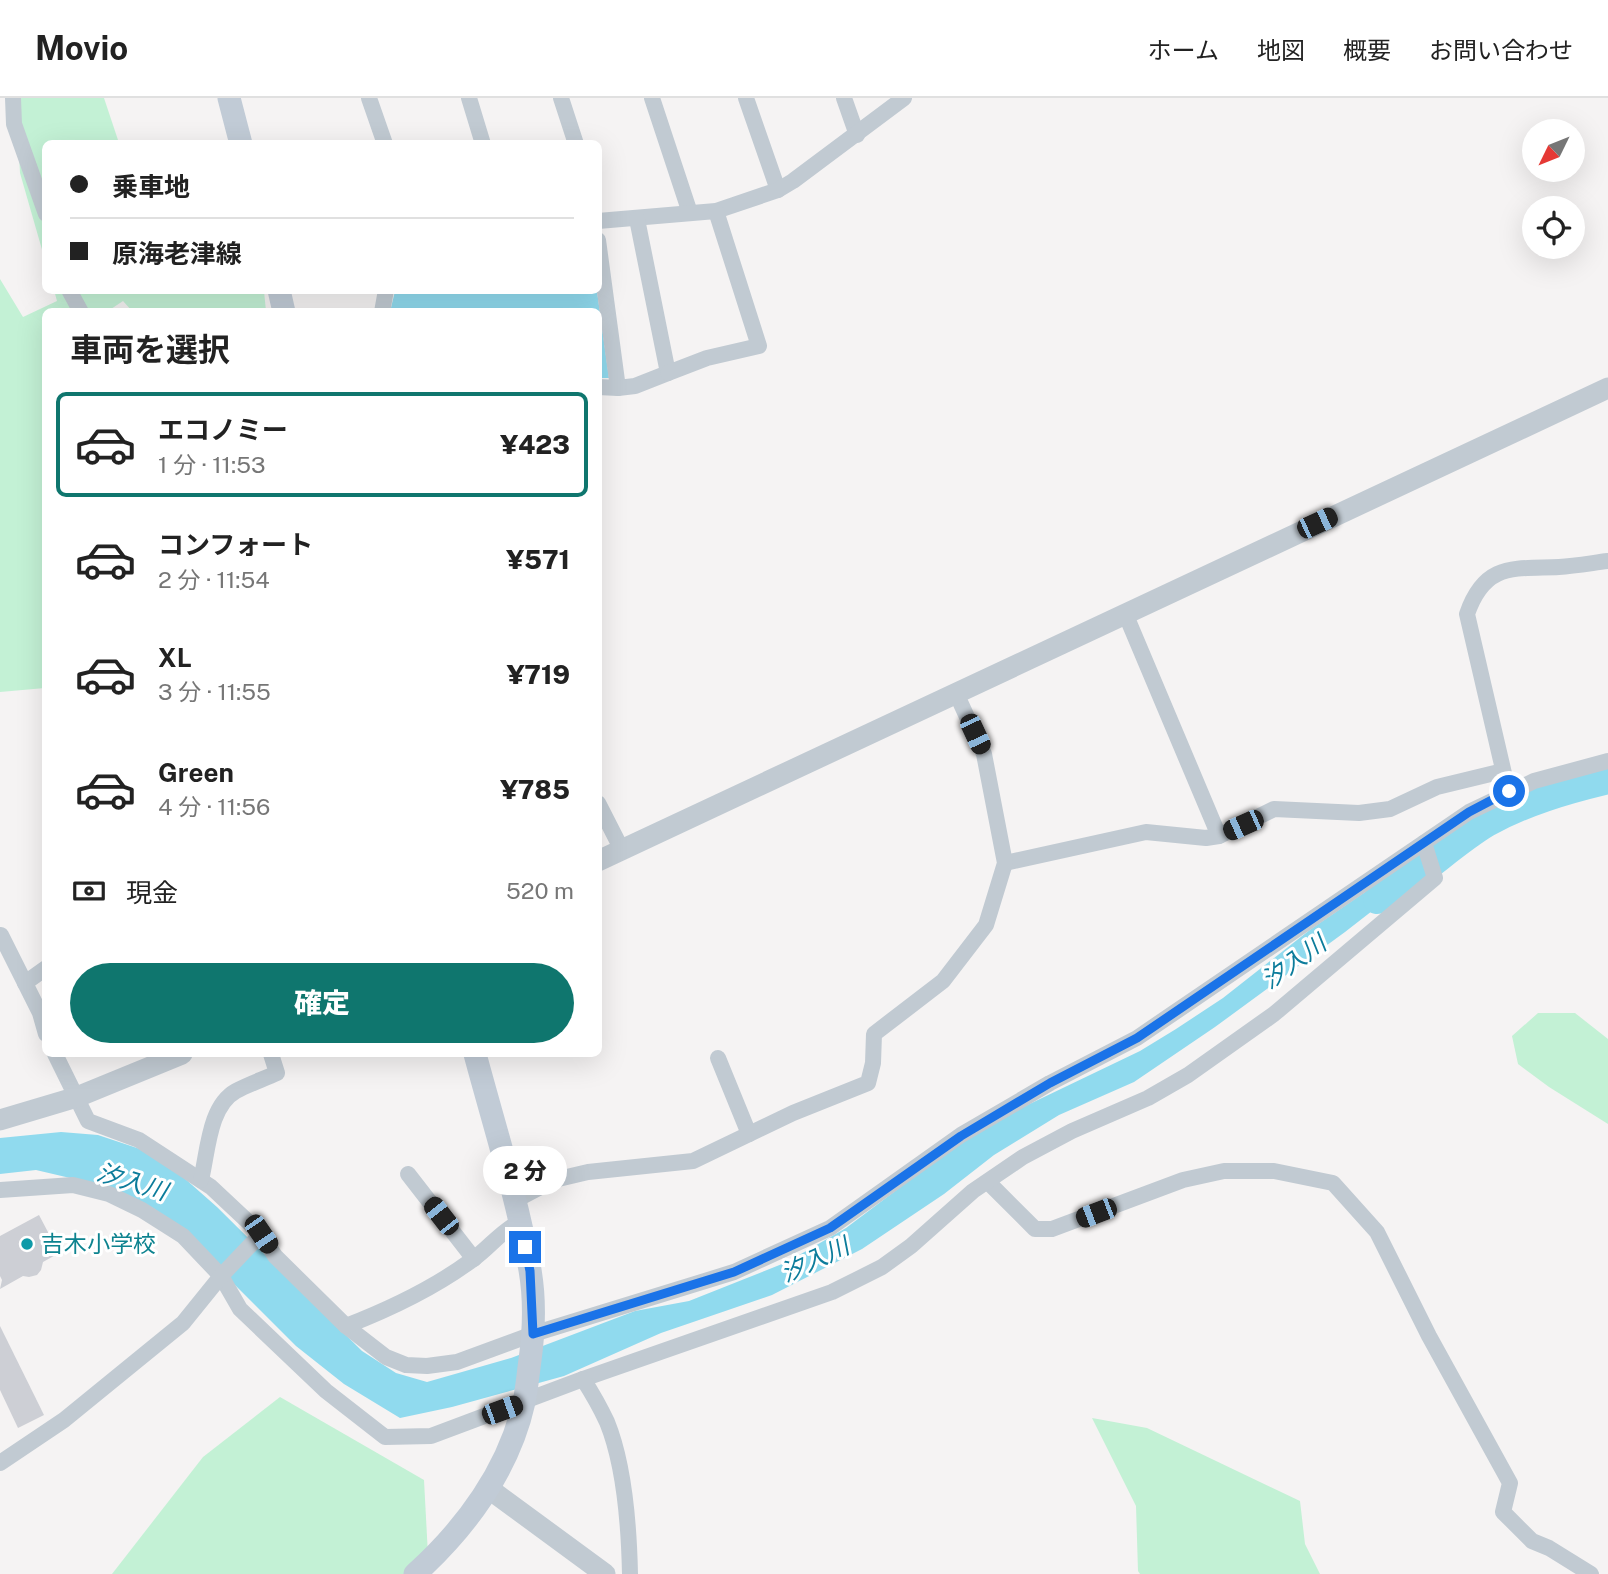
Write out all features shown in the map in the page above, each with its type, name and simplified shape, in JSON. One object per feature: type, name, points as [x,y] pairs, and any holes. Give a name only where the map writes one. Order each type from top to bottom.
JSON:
[{"type":"main road","points":[[229,98],[240,140]]},
{"type":"main road","points":[[415,1574],[441,1551],[465,1523],[488,1488],[514,1432],[524,1403],[533,1338],[530,1271],[476,1057]]},
{"type":"street","points":[[13,98],[14,124],[42,203]]},
{"type":"street","points":[[369,98],[385,140]]},
{"type":"street","points":[[469,98],[482,140]]},
{"type":"street","points":[[561,98],[575,140]]},
{"type":"street","points":[[652,98],[690,213]]},
{"type":"street","points":[[746,98],[778,190]]},
{"type":"street","points":[[844,98],[857,135]]},
{"type":"street","points":[[602,220],[716,211],[778,190],[857,135],[904,98]]},
{"type":"street","points":[[602,387],[635,386],[707,358],[759,346],[716,211]]},
{"type":"street","points":[[638,219],[668,373]]},
{"type":"street","points":[[602,270],[618,388]]},
{"type":"street","points":[[602,859],[1608,388]]},
{"type":"street","points":[[1509,791],[1467,614],[1471,602],[1486,581],[1507,568],[1562,567],[1608,561]]},
{"type":"street","points":[[1125,613],[1219,836]]},
{"type":"street","points":[[346,1326],[384,1311],[474,1259],[501,1232],[516,1212],[554,1180],[588,1172],[693,1161],[868,1083],[873,1063],[874,1034],[943,981],[979,935],[986,925],[1005,863],[984,754],[956,693]]},
{"type":"street","points":[[57,1057],[88,1121],[139,1140],[201,1180],[261,1234],[275,1256],[346,1326],[386,1357],[406,1365],[427,1366],[457,1362],[734,1272],[830,1228],[961,1136],[1050,1083],[1137,1038],[1469,812],[1534,781],[1608,761]]},
{"type":"street","points":[[1005,863],[1146,832],[1206,838],[1219,836],[1274,809],[1359,813],[1390,809],[1437,787],[1503,771]]},
{"type":"street","points":[[602,811],[622,850]]},
{"type":"street","points":[[0,1190],[24,1186],[72,1185],[125,1200],[183,1236],[222,1275],[240,1308],[250,1318],[326,1391],[385,1437],[431,1436],[524,1403],[583,1378],[832,1292],[882,1267],[911,1246],[973,1191],[1023,1157],[1072,1131],[1148,1098],[1188,1075],[1273,1014],[1436,878],[1424,844]]},
{"type":"street","points":[[1,935],[42,1020]]},
{"type":"street","points":[[25,984],[42,971]]},
{"type":"street","points":[[201,1180],[216,1111],[225,1099],[236,1091],[277,1073],[272,1057]]},
{"type":"street","points":[[0,1120],[77,1097],[160,1058]]},
{"type":"street","points":[[718,1058],[749,1134]]},
{"type":"street","points":[[988,1182],[1035,1229],[1052,1229],[1183,1180],[1224,1171],[1274,1171],[1333,1183],[1377,1232],[1429,1336],[1510,1483],[1503,1512],[1532,1541],[1549,1548],[1591,1574]]},
{"type":"street","points":[[408,1174],[474,1259]]},
{"type":"street","points":[[0,1463],[64,1420],[183,1323],[222,1275],[261,1234]]},
{"type":"street","points":[[583,1378],[607,1422],[616,1451],[622,1483],[630,1574]]},
{"type":"street","points":[[488,1488],[605,1574]]},
{"type":"green space","points":[[16,98],[104,98],[118,140],[42,140],[42,250],[20,173]]},
{"type":"green space","points":[[0,279],[23,317],[42,308],[42,688],[0,692]]},
{"type":"green space","points":[[55,294],[264,294],[266,308],[129,308],[123,301],[112,308],[42,308],[57,301]]},
{"type":"green space","points":[[1538,1013],[1575,1013],[1608,1039],[1608,1124],[1518,1064],[1512,1036]]},
{"type":"green space","points":[[280,1397],[424,1480],[429,1574],[112,1574],[203,1457]]},
{"type":"green space","points":[[1092,1418],[1147,1428],[1300,1501],[1305,1544],[1320,1574],[1140,1574],[1136,1506]]},
{"type":"water","points":[[394,294],[597,294],[599,308],[391,308]]},
{"type":"water","points":[[602,327],[609,378],[602,378]]},
{"type":"water","name":"汐入川","points":[[1419,851],[1425,863],[1390,897],[1215,1027],[1134,1082],[1059,1115],[994,1155],[944,1194],[862,1249],[772,1295],[661,1333],[564,1376],[452,1407],[400,1418],[344,1384],[296,1346],[220,1270],[189,1234],[153,1208],[100,1185],[36,1170],[0,1174],[0,1138],[61,1132],[98,1135],[140,1149],[183,1177],[217,1207],[362,1351],[396,1373],[427,1382],[511,1358],[635,1311],[689,1301],[787,1262],[846,1228],[951,1149],[1017,1110],[1140,1051],[1176,1029],[1223,998],[1311,929],[1390,875]]},
{"type":"building","name":"吉木小学校","points":[[39,1215],[59,1253],[43,1262],[37,1275],[23,1276],[0,1289],[0,1236]]},
{"type":"building","points":[[0,1326],[44,1415],[18,1428],[0,1390]]},
{"type":"waterway","name":"汐入川","points":[[1377,900],[1487,823],[1546,797],[1608,780]]},
{"type":"place","name":"吉木小学校","points":[[27,1244]]},
{"type":"route","points":[[525,1247],[530,1271],[533,1334],[734,1272],[830,1228],[961,1136],[1050,1083],[1137,1038],[1469,812],[1509,791]]}]
